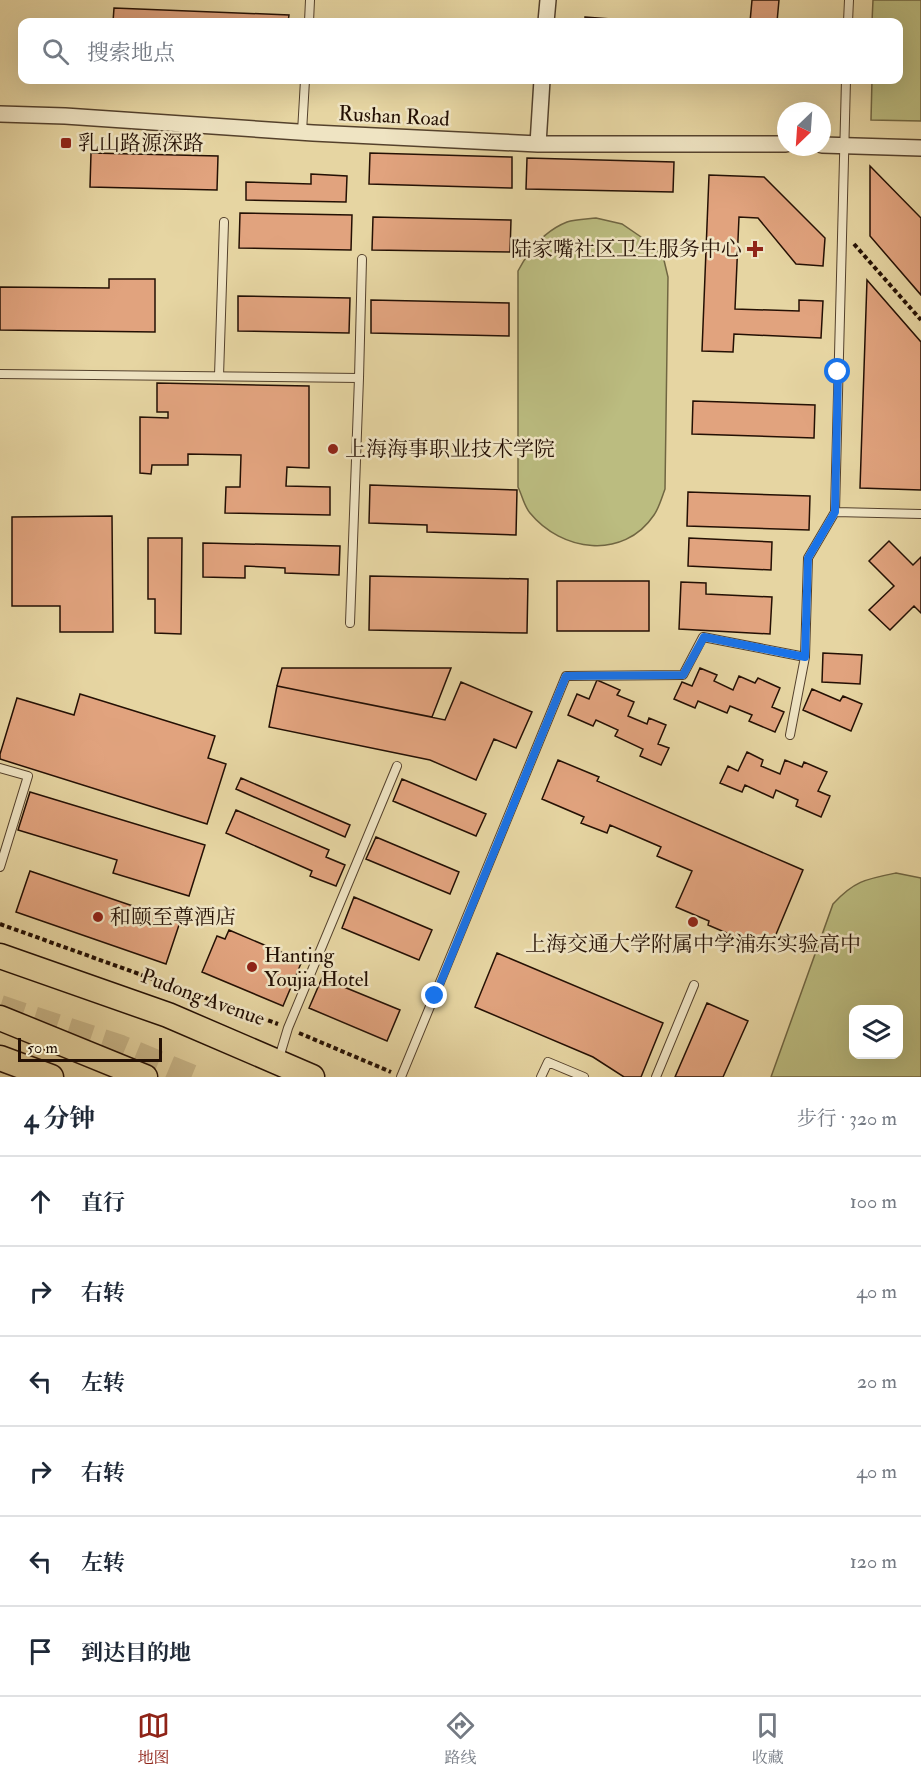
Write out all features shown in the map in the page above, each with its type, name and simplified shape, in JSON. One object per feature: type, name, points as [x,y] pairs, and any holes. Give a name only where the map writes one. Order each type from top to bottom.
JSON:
[{"type":"main road","name":"Pudong Avenue","points":[[0,956],[168,1016],[312,1077]]},
{"type":"main road","points":[[0,1018],[145,1077]]},
{"type":"main road","points":[[0,1030],[114,1077]]},
{"type":"main road","points":[[0,1058],[51,1077]]},
{"type":"street","points":[[546,18],[548,0]]},
{"type":"street","points":[[538,144],[542,84]]},
{"type":"street","name":"Rushan Road","points":[[0,114],[538,144],[777,144]]},
{"type":"street","points":[[831,145],[921,148]]},
{"type":"lane","points":[[309,18],[310,0]]},
{"type":"lane","points":[[848,18],[849,0]]},
{"type":"lane","points":[[302,132],[305,84]]},
{"type":"lane","points":[[790,735],[805,657],[808,558],[835,512],[846,84]]},
{"type":"lane","points":[[219,376],[224,222]]},
{"type":"lane","points":[[350,623],[362,260]]},
{"type":"lane","points":[[0,374],[359,378]]},
{"type":"lane","points":[[835,512],[921,514]]},
{"type":"lane","points":[[402,1077],[566,676],[683,675],[704,637],[805,657]]},
{"type":"lane","points":[[278,1062],[288,1028],[397,766]]},
{"type":"lane","points":[[0,768],[28,776],[0,867]]},
{"type":"lane","points":[[656,1077],[694,986]]},
{"type":"lane","points":[[542,1077],[548,1062],[584,1077]]},
{"type":"path","points":[[842,230],[921,320]]},
{"type":"path","name":"Pudong Avenue","points":[[0,924],[288,1028],[402,1077]]},
{"type":"green space","points":[[873,0],[921,0],[921,121],[871,120],[872,84],[903,84],[903,18],[872,18]]},
{"type":"green space","points":[[596,218],[622,224],[644,239],[663,256],[668,277],[665,489],[656,512],[641,530],[609,545],[592,546],[558,536],[543,526],[528,510],[518,487],[518,271],[532,249],[551,231],[570,221]]},
{"type":"green space","points":[[896,873],[921,878],[921,1077],[771,1077],[833,904],[847,890],[868,879]]},
{"type":"building","points":[[752,0],[779,0],[777,18],[750,18]]},
{"type":"building","points":[[114,8],[289,15],[289,18],[113,18]]},
{"type":"building","points":[[91,153],[218,156],[217,190],[90,187]]},
{"type":"building","points":[[370,153],[512,157],[512,188],[369,184]]},
{"type":"building","points":[[527,158],[674,162],[673,192],[526,189]]},
{"type":"building","points":[[870,166],[921,218],[921,295],[870,236]]},
{"type":"building","points":[[311,174],[347,176],[346,202],[246,200],[246,182],[311,184]]},
{"type":"building","points":[[709,175],[764,177],[825,238],[823,266],[796,264],[758,218],[739,217],[735,309],[799,311],[799,300],[823,301],[821,338],[734,334],[733,352],[702,351]]},
{"type":"building","points":[[240,213],[352,215],[351,250],[239,248]]},
{"type":"building","points":[[373,217],[511,220],[510,252],[372,250]]},
{"type":"building","points":[[109,279],[155,279],[155,332],[0,330],[0,287],[109,288]]},
{"type":"building","points":[[867,280],[921,342],[921,490],[860,488]]},
{"type":"building","points":[[238,296],[350,298],[349,333],[238,331]]},
{"type":"building","points":[[371,300],[509,303],[509,336],[371,333]]},
{"type":"building","points":[[157,383],[309,386],[309,468],[287,467],[286,486],[330,487],[330,515],[225,513],[226,487],[240,487],[241,455],[188,454],[188,465],[152,465],[151,474],[140,473],[140,417],[168,418],[168,412],[157,412]]},
{"type":"building","points":[[693,401],[815,405],[814,438],[692,434]]},
{"type":"building","points":[[370,485],[517,490],[516,535],[427,532],[427,525],[369,523]]},
{"type":"building","points":[[688,492],[810,496],[809,530],[687,526]]},
{"type":"building","points":[[112,516],[113,632],[60,632],[60,606],[12,606],[12,517]]},
{"type":"building","points":[[148,538],[182,538],[181,634],[155,633],[155,599],[148,599]]},
{"type":"building","points":[[689,538],[772,542],[771,570],[688,566]]},
{"type":"building","points":[[889,541],[913,565],[921,557],[921,613],[914,606],[890,630],[869,610],[894,586],[869,561]]},
{"type":"building","points":[[203,543],[340,546],[339,575],[285,573],[285,568],[245,566],[245,578],[203,577]]},
{"type":"building","points":[[370,576],[528,579],[527,633],[369,630]]},
{"type":"building","points":[[557,581],[649,581],[649,631],[557,631]]},
{"type":"building","points":[[681,582],[706,583],[706,594],[772,597],[770,634],[679,629]]},
{"type":"building","points":[[823,653],[862,655],[860,684],[822,682]]},
{"type":"building","points":[[282,668],[451,668],[432,717],[277,686]]},
{"type":"building","points":[[700,668],[717,675],[714,681],[733,690],[739,676],[755,683],[758,678],[780,688],[772,707],[784,712],[775,732],[749,721],[752,715],[730,706],[727,713],[698,701],[695,708],[674,699],[682,682],[692,686]]},
{"type":"building","points":[[597,680],[620,690],[617,695],[634,702],[628,716],[647,724],[649,718],[666,725],[658,744],[669,748],[661,765],[640,756],[643,749],[615,736],[618,730],[596,720],[593,726],[568,715],[577,694],[589,699]]},
{"type":"building","points":[[461,682],[532,712],[516,748],[494,739],[476,780],[430,760],[269,727],[277,686],[445,720]]},
{"type":"building","points":[[812,689],[840,701],[843,696],[862,704],[851,731],[803,710]]},
{"type":"building","points":[[80,694],[215,736],[208,758],[226,764],[207,824],[0,759],[17,698],[74,715]]},
{"type":"building","points":[[747,752],[763,760],[761,766],[780,774],[785,760],[802,767],[804,762],[827,772],[818,791],[830,796],[821,817],[796,806],[798,800],[776,790],[773,798],[745,785],[742,792],[720,783],[728,766],[738,771]]},
{"type":"building","points":[[558,760],[599,777],[597,781],[803,870],[769,951],[708,925],[709,921],[676,907],[692,871],[657,856],[661,847],[610,825],[607,833],[581,823],[584,817],[542,799]]},
{"type":"building","points":[[241,778],[350,825],[345,837],[236,789]]},
{"type":"building","points":[[402,779],[486,814],[476,836],[393,801]]},
{"type":"building","points":[[30,792],[205,845],[189,896],[113,873],[117,860],[18,830]]},
{"type":"building","points":[[236,810],[329,850],[326,857],[345,865],[336,886],[310,876],[312,871],[226,833]]},
{"type":"building","points":[[376,837],[459,872],[450,894],[366,859]]},
{"type":"building","name":"和颐至尊酒店","points":[[30,871],[180,922],[166,964],[16,912]]},
{"type":"building","points":[[354,897],[432,930],[419,960],[342,928]]},
{"type":"building","name":"Hanting Youjia Hotel","points":[[229,930],[302,961],[283,1006],[202,972],[217,936],[225,939]]},
{"type":"building","points":[[497,953],[663,1023],[641,1077],[624,1077],[593,1057],[475,1007]]},
{"type":"building","points":[[322,978],[400,1010],[387,1041],[309,1008]]},
{"type":"building","points":[[707,1003],[748,1021],[723,1077],[675,1077]]},
{"type":"tunnel","points":[[0,1007],[121,1047],[193,1077]]},
{"type":"place","name":"乳山路源深路","points":[[66,143]]},
{"type":"place","name":"陆家嘴社区卫生服务中心","points":[[755,249]]},
{"type":"place","name":"上海海事职业技术学院","points":[[333,449]]},
{"type":"place","name":"和颐至尊酒店","points":[[98,917]]},
{"type":"place","name":"上海交通大学附属中学浦东实验高中","points":[[693,922]]},
{"type":"place","name":"Hanting Youjia Hotel","points":[[252,967]]},
{"type":"route","points":[[435,996],[566,676],[683,675],[704,637],[805,657],[808,558],[835,512],[838,372]]}]
